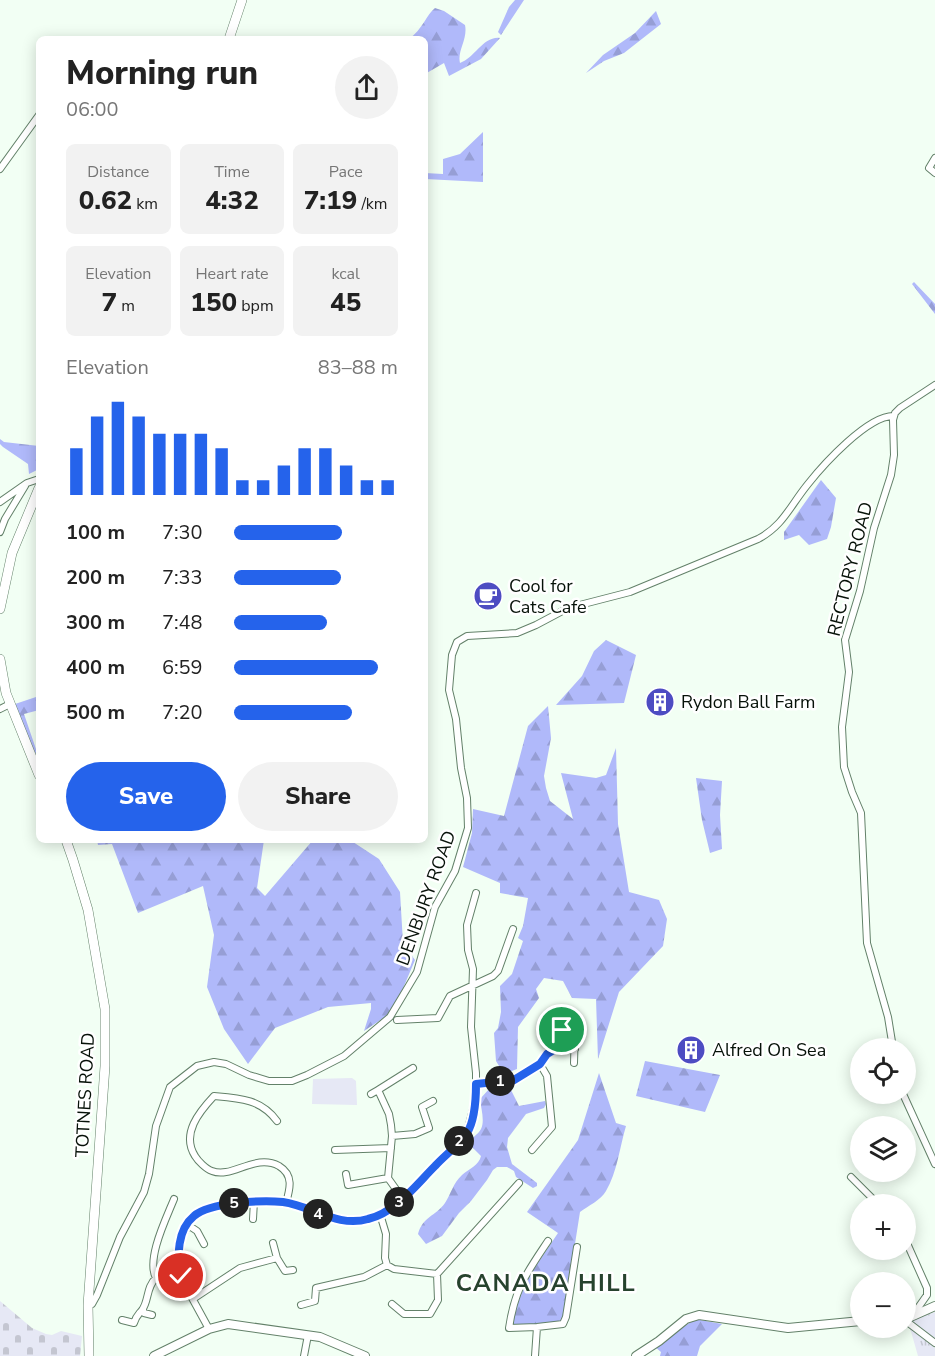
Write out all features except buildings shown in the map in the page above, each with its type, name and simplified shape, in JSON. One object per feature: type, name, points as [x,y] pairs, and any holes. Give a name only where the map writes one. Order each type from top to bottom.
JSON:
[{"type":"main road","points":[[229,36],[242,0]]},
{"type":"main road","points":[[0,609],[12,554],[36,495]]},
{"type":"main road","points":[[0,659],[10,704],[36,768]]},
{"type":"main road","name":"TOTNES ROAD","points":[[67,843],[88,910],[105,1009],[105,1066],[88,1305],[89,1356]]},
{"type":"street","points":[[0,169],[36,120]]},
{"type":"street","points":[[935,158],[929,168],[935,173]]},
{"type":"street","name":"DENBURY ROAD","points":[[88,1305],[92,1304],[97,1295],[120,1237],[144,1192],[156,1126],[170,1087],[198,1066],[214,1062],[226,1064],[249,1075],[270,1081],[292,1081],[307,1075],[344,1056],[390,1017],[417,972],[435,907],[455,871],[468,828],[467,798],[461,768],[456,719],[449,690],[452,655],[457,642],[467,636],[518,633],[568,608],[630,592],[758,539],[776,527],[807,484],[849,442],[882,418],[894,416],[900,408],[935,385]]},
{"type":"street","name":"RECTORY ROAD","points":[[891,1038],[888,1017],[867,943],[861,813],[844,767],[842,727],[849,672],[845,640],[876,520],[891,475],[894,455],[894,416]]},
{"type":"street","points":[[0,502],[36,480]]},
{"type":"street","points":[[0,532],[5,519],[25,486]]},
{"type":"street","points":[[0,709],[10,704]]},
{"type":"street","points":[[209,1329],[186,1287],[180,1269],[179,1245],[194,1216],[207,1209],[254,1201],[286,1203],[343,1220],[358,1221],[380,1214],[403,1199],[467,1132],[476,1098],[476,1084],[471,1028],[472,969],[468,950],[467,925],[476,893]]},
{"type":"street","points":[[397,1020],[438,1018],[450,996],[488,980],[498,971],[513,929]]},
{"type":"street","points":[[476,1084],[514,1080],[540,1064],[547,1054],[555,1049],[562,1030],[568,1026],[575,1028],[574,1064]]},
{"type":"street","points":[[565,1050],[575,1049]]},
{"type":"street","points":[[532,1150],[552,1127],[548,1076],[540,1064]]},
{"type":"street","points":[[371,1094],[413,1068]]},
{"type":"street","points":[[378,1090],[389,1114],[392,1136],[388,1178],[403,1199]]},
{"type":"street","points":[[277,1121],[272,1113],[260,1104],[214,1096],[198,1113],[189,1143],[198,1161],[212,1171],[224,1172],[262,1162],[273,1163],[284,1169],[290,1179],[286,1203]]},
{"type":"street","points":[[392,1136],[414,1134],[429,1128],[422,1107],[433,1101]]},
{"type":"street","points":[[908,1104],[935,1164]]},
{"type":"street","points":[[335,1150],[391,1148]]},
{"type":"street","points":[[346,1174],[348,1185],[388,1178]]},
{"type":"street","points":[[855,1182],[868,1194]]},
{"type":"street","points":[[392,1304],[404,1314],[430,1314],[438,1300],[437,1274],[519,1183]]},
{"type":"street","points":[[253,1219],[254,1201]]},
{"type":"street","points":[[156,1278],[152,1267],[158,1240],[172,1203],[179,1209]]},
{"type":"street","points":[[380,1214],[386,1234],[387,1265],[394,1269],[437,1274]]},
{"type":"street","points":[[188,1225],[197,1231],[204,1244]]},
{"type":"street","points":[[548,1241],[523,1278],[513,1302],[509,1328],[563,1324],[577,1247]]},
{"type":"street","points":[[273,1243],[277,1258],[285,1271],[293,1270]]},
{"type":"street","points":[[193,1299],[240,1268],[277,1258]]},
{"type":"street","points":[[914,1260],[927,1288],[927,1296],[916,1310]]},
{"type":"street","points":[[301,1305],[315,1301],[316,1288],[364,1277],[387,1265]]},
{"type":"street","points":[[122,1320],[134,1323],[137,1314],[143,1310],[151,1282],[180,1269]]},
{"type":"street","points":[[916,1315],[935,1306]]},
{"type":"street","points":[[143,1310],[152,1316]]},
{"type":"street","points":[[636,1356],[659,1341],[686,1318],[699,1315],[788,1328],[850,1322]]},
{"type":"street","points":[[154,1356],[169,1353],[209,1329],[237,1324],[331,1340],[365,1356]]},
{"type":"street","points":[[916,1326],[935,1343]]},
{"type":"street","points":[[535,1356],[537,1327]]},
{"type":"street","points":[[304,1356],[308,1335]]},
{"type":"green space","points":[[515,0],[524,0],[501,35],[498,32],[509,7]]},
{"type":"green space","points":[[435,8],[444,11],[465,25],[460,63],[489,40],[500,38],[481,59],[449,76],[444,63],[428,72],[428,36],[412,36]]},
{"type":"green space","points":[[656,11],[661,24],[624,53],[604,61],[586,73],[603,55],[635,33]]},
{"type":"green space","points":[[483,132],[483,182],[428,179],[428,173],[443,174],[443,159],[460,154]]},
{"type":"green space","points":[[914,282],[935,304],[935,314],[912,284]]},
{"type":"green space","points":[[0,439],[4,442],[36,446],[36,470],[29,474],[28,464],[0,444]]},
{"type":"green space","points":[[821,480],[836,498],[827,539],[809,545],[799,535],[784,540],[784,532]]},
{"type":"green space","points":[[606,640],[636,655],[624,703],[556,705],[582,676],[594,651]]},
{"type":"green space","points":[[36,697],[36,711],[24,714],[36,749],[34,754],[12,705]]},
{"type":"green space","points":[[548,706],[551,738],[544,776],[550,801],[573,819],[561,773],[596,778],[606,775],[616,748],[618,824],[629,892],[659,900],[667,919],[663,946],[619,992],[598,1059],[596,999],[572,998],[563,981],[544,978],[536,989],[539,998],[518,1027],[517,1069],[504,1074],[496,1061],[494,1033],[498,1028],[501,1012],[500,986],[512,974],[523,941],[518,938],[523,926],[528,898],[500,893],[500,883],[463,867],[472,833],[473,809],[504,816],[528,726]]},
{"type":"green space","points":[[696,778],[722,781],[720,815],[722,849],[710,853],[702,820]]},
{"type":"green space","points":[[98,843],[264,843],[257,888],[265,896],[310,843],[355,843],[379,859],[400,892],[403,943],[415,960],[396,1005],[385,1017],[364,1031],[371,1003],[328,1007],[275,1028],[248,1064],[224,1029],[207,987],[214,935],[203,886],[138,913],[112,844],[98,845]]},
{"type":"green space","points":[[645,1061],[720,1075],[705,1112],[636,1096]]},
{"type":"green space","points":[[599,1073],[616,1123],[626,1126],[613,1176],[604,1194],[580,1212],[563,1320],[556,1323],[515,1327],[512,1323],[523,1285],[558,1233],[527,1212],[578,1140]]},
{"type":"green space","points":[[352,1078],[356,1081],[357,1105],[312,1104],[313,1079]]},
{"type":"green space","points":[[501,1087],[511,1090],[519,1106],[545,1101],[544,1108],[526,1114],[508,1138],[507,1147],[512,1164],[537,1183],[537,1186],[533,1188],[516,1177],[514,1171],[507,1167],[497,1167],[442,1236],[426,1244],[418,1234],[420,1228],[445,1203],[459,1178],[480,1159],[481,1156],[469,1144],[482,1126],[480,1099],[490,1088]]},
{"type":"green space","points":[[0,1301],[32,1328],[46,1334],[52,1335],[61,1331],[82,1336],[80,1356],[0,1356]]},
{"type":"green space","points":[[935,1312],[935,1341],[916,1326],[916,1319]]},
{"type":"green space","points":[[695,1319],[722,1324],[700,1346],[697,1356],[660,1356],[661,1352],[655,1347]]},
{"type":"green space","points":[[916,1333],[935,1348],[935,1356],[918,1356],[913,1338],[916,1338]]},
{"type":"place","name":"Cool for Cats Cafe","points":[[488,596]]},
{"type":"place","name":"Rydon Ball Farm","points":[[660,702]]},
{"type":"place","name":"Alfred On Sea","points":[[691,1050]]},
{"type":"district","name":"CANADA HILL","points":[[546,1283]]},
{"type":"route","points":[[181,1276],[178,1254],[182,1236],[194,1216],[207,1209],[239,1202],[274,1202],[286,1203],[328,1217],[358,1221],[369,1219],[390,1209],[403,1199],[467,1132],[476,1098],[476,1084],[514,1080],[540,1064],[547,1054],[555,1049],[562,1030]]}]
